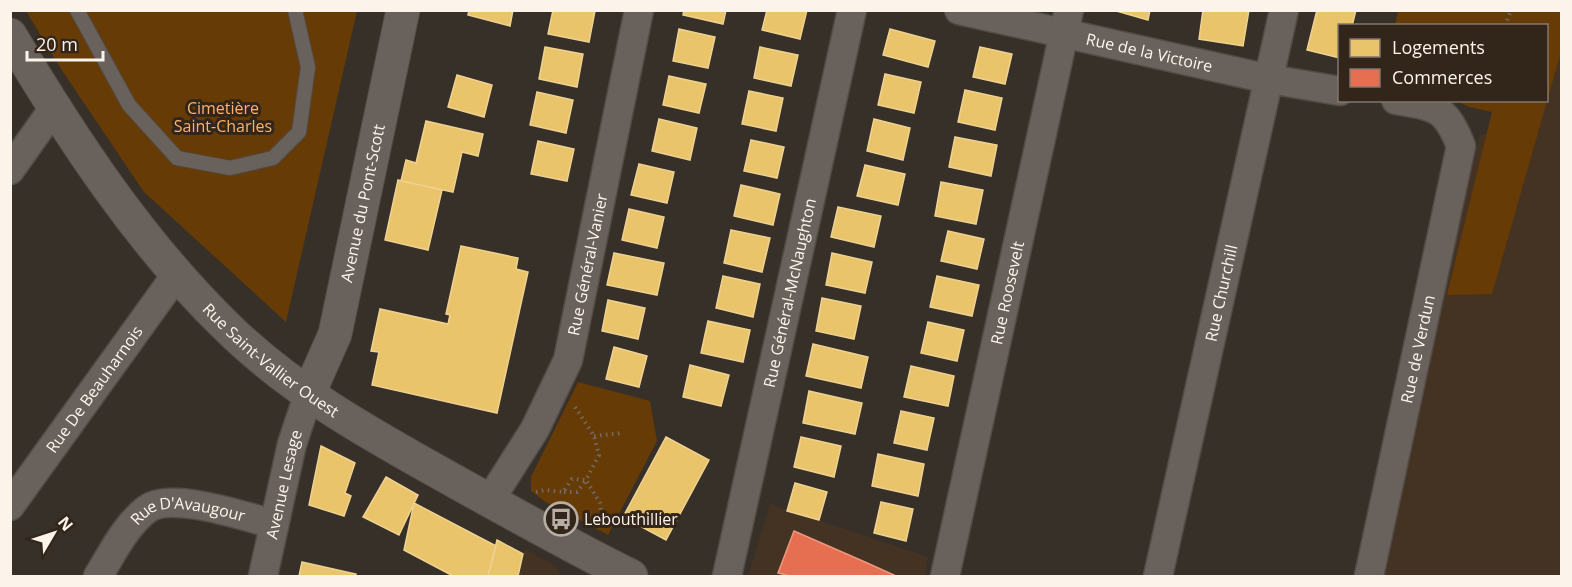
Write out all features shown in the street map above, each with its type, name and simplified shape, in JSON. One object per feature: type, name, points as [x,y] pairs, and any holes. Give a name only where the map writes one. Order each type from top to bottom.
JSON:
[{"type":"street","name":"Avenue du Pont-Scott","points":[[309,393],[335,334],[403,10]]},
{"type":"street","name":"Rue Général-Vanier","points":[[490,500],[535,429],[568,360],[639,10]]},
{"type":"street","name":"Rue Général-McNaughton","points":[[727,576],[852,10]]},
{"type":"street","name":"Rue de la Victoire","points":[[959,10],[1066,22],[1269,79],[1338,91]]},
{"type":"street","name":"Rue Churchill","points":[[1158,576],[1284,10]]},
{"type":"street","name":"Rue Roosevelt","points":[[945,576],[1066,22]]},
{"type":"street","name":"Rue Saint-Vallier Ouest","points":[[10,35],[54,108],[115,197],[177,274],[228,329],[352,424],[490,500],[592,567],[631,576]]},
{"type":"street","name":"Rue de Verdun","points":[[1369,576],[1461,146],[1452,123],[1434,107],[1407,102]]},
{"type":"street","points":[[10,170],[54,108]]},
{"type":"street","name":"Rue De Beauharnois","points":[[10,506],[177,274]]},
{"type":"street","name":"Avenue Lesage","points":[[263,576],[292,444],[309,393]]},
{"type":"street","name":"Rue D'Avaugour","points":[[98,576],[132,524],[149,507],[175,502],[274,524]]},
{"type":"lane","points":[[78,10],[129,105],[177,158],[230,168],[273,158],[299,132],[308,67],[295,10]]},
{"type":"path","points":[[534,493],[545,490],[577,492],[586,480],[598,455],[594,436],[572,403],[553,392]]},
{"type":"path","points":[[594,436],[622,433]]},
{"type":"path","points":[[563,492],[572,479],[586,480]]},
{"type":"path","points":[[586,480],[600,503],[603,529],[592,567]]},
{"type":"shaded area","points":[[1561,12],[1561,576],[1376,576],[1480,135],[1536,120],[1545,102],[1548,102],[1548,88]]},
{"type":"shaded area","points":[[770,504],[928,557],[925,576],[748,576]]},
{"type":"shaded area","points":[[525,549],[557,567],[560,576],[518,576]]},
{"type":"green space","name":"Cimetière Saint-Charles","points":[[26,11],[357,11],[286,322],[144,192],[61,69]]},
{"type":"green space","points":[[1398,11],[1561,11],[1561,52],[1548,98],[1548,24],[1395,24]]},
{"type":"green space","points":[[1459,102],[1547,102],[1492,294],[1447,295],[1492,112],[1469,107]]},
{"type":"green space","points":[[578,382],[650,401],[657,441],[608,535],[544,501],[531,491],[531,477]]},
{"type":"building: Logements","points":[[469,10],[513,10],[510,26],[468,15]]},
{"type":"building: Logements","points":[[553,10],[595,11],[589,42],[548,34]]},
{"type":"building: Logements","points":[[684,10],[726,10],[723,24],[683,15]]},
{"type":"building: Logements","points":[[767,10],[807,10],[800,39],[762,30]]},
{"type":"building: Logements","points":[[1113,10],[1150,10],[1148,20]]},
{"type":"building: Logements","points":[[1203,10],[1249,10],[1243,46],[1199,39]]},
{"type":"building: Logements","points":[[1317,10],[1356,10],[1352,24],[1338,24],[1338,58],[1307,50]]},
{"type":"building: Logements","points":[[679,29],[715,37],[708,68],[673,61]]},
{"type":"building: Logements","points":[[890,29],[935,41],[928,67],[883,55]]},
{"type":"building: Logements","points":[[545,47],[583,54],[577,87],[539,79]]},
{"type":"building: Logements","points":[[760,47],[798,55],[791,86],[754,78]]},
{"type":"building: Logements","points":[[980,47],[1012,54],[1005,84],[973,77]]},
{"type":"building: Logements","points":[[885,74],[921,82],[914,113],[878,105]]},
{"type":"building: Logements","points":[[457,75],[492,85],[484,117],[448,107]]},
{"type":"building: Logements","points":[[669,76],[706,84],[699,113],[663,105]]},
{"type":"building: Logements","points":[[965,90],[1002,98],[995,130],[958,122]]},
{"type":"building: Logements","points":[[749,91],[783,98],[776,131],[742,124]]},
{"type":"building: Logements","points":[[537,92],[573,100],[566,133],[530,125]]},
{"type":"building: Logements","points":[[659,119],[697,128],[690,160],[652,151]]},
{"type":"building: Logements","points":[[874,119],[910,128],[903,160],[867,151]]},
{"type":"building: Logements","points":[[426,121],[483,134],[478,156],[462,152],[453,192],[401,181],[406,160],[416,163]]},
{"type":"building: Logements","points":[[955,137],[997,145],[991,176],[949,167]]},
{"type":"building: Logements","points":[[751,140],[784,147],[777,178],[744,171]]},
{"type":"building: Logements","points":[[538,141],[574,149],[567,181],[531,174]]},
{"type":"building: Logements","points":[[639,164],[674,172],[667,203],[631,195]]},
{"type":"building: Logements","points":[[865,165],[905,174],[898,205],[857,196]]},
{"type":"building: Logements","points":[[398,180],[442,190],[428,250],[385,240]]},
{"type":"building: Logements","points":[[941,182],[983,190],[976,224],[935,216]]},
{"type":"building: Logements","points":[[741,185],[780,194],[773,225],[734,216]]},
{"type":"building: Logements","points":[[838,207],[881,216],[874,247],[831,237]]},
{"type":"building: Logements","points":[[629,209],[664,217],[657,248],[622,240]]},
{"type":"building: Logements","points":[[731,230],[770,238],[762,272],[724,263]]},
{"type":"building: Logements","points":[[948,231],[984,239],[977,269],[941,261]]},
{"type":"building: Logements","points":[[461,246],[518,258],[516,269],[528,272],[497,413],[372,385],[379,352],[371,351],[380,309],[448,324],[450,315],[446,314]]},
{"type":"building: Logements","points":[[614,253],[664,263],[657,295],[607,285]]},
{"type":"building: Logements","points":[[832,253],[872,262],[865,293],[826,285]]},
{"type":"building: Logements","points":[[723,276],[760,284],[753,317],[716,308]]},
{"type":"building: Logements","points":[[937,276],[979,285],[972,316],[930,307]]},
{"type":"building: Logements","points":[[822,298],[861,306],[854,339],[816,331]]},
{"type":"building: Logements","points":[[608,300],[645,308],[638,339],[602,331]]},
{"type":"building: Logements","points":[[708,321],[750,330],[743,362],[701,353]]},
{"type":"building: Logements","points":[[928,322],[964,330],[957,361],[921,353]]},
{"type":"building: Logements","points":[[813,344],[868,357],[861,388],[806,376]]},
{"type":"building: Logements","points":[[614,347],[647,356],[639,387],[606,379]]},
{"type":"building: Logements","points":[[690,365],[729,375],[721,406],[683,397]]},
{"type":"building: Logements","points":[[911,366],[954,376],[948,406],[904,397]]},
{"type":"building: Logements","points":[[809,391],[862,403],[855,434],[803,423]]},
{"type":"building: Logements","points":[[901,411],[934,418],[927,450],[894,443]]},
{"type":"building: Logements","points":[[666,437],[709,460],[666,540],[623,517]]},
{"type":"building: Logements","points":[[801,437],[841,446],[834,477],[794,467]]},
{"type":"building: Logements","points":[[321,446],[355,463],[345,493],[351,496],[344,516],[309,505]]},
{"type":"building: Logements","points":[[878,454],[924,464],[918,496],[872,486]]},
{"type":"building: Logements","points":[[386,477],[418,495],[399,535],[363,517]]},
{"type":"building: Logements","points":[[795,483],[827,492],[819,520],[787,511]]},
{"type":"building: Logements","points":[[881,502],[913,509],[906,541],[874,533]]},
{"type":"building: Logements","points":[[414,503],[496,546],[488,576],[453,576],[404,550]]},
{"type":"building: Logements","points":[[497,540],[523,554],[518,576],[488,576]]},
{"type":"building: Logements","points":[[302,562],[356,574],[356,576],[299,576]]},
{"type":"building: Commerces","points":[[794,531],[896,576],[790,576],[778,573]]},
{"type":"place","name":"Lebouthillier","points":[[561,519]]}]
